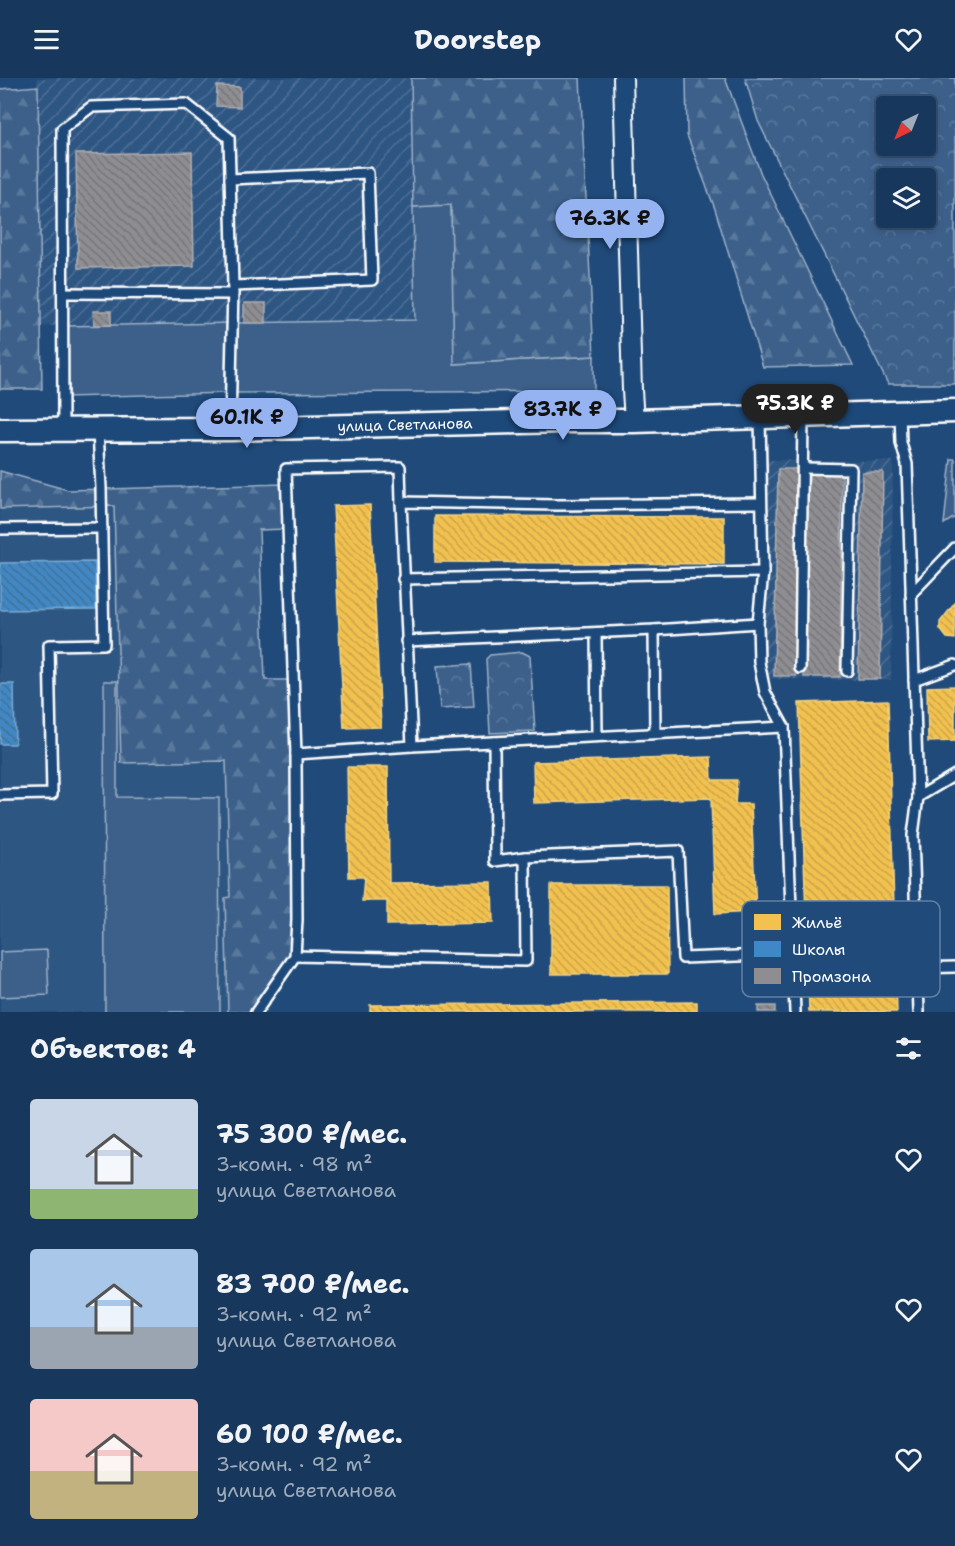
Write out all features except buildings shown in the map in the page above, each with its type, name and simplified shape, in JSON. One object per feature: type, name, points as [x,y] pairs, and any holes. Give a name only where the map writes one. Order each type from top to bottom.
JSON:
[{"type":"street","points":[[623,78],[634,421]]},
{"type":"street","name":"улица Светланова","points":[[0,430],[230,429],[539,421],[634,421],[955,411]]},
{"type":"lane","points":[[63,429],[62,129],[90,107],[186,104],[229,138],[233,290],[230,429]]},
{"type":"lane","points":[[63,293],[233,290],[372,280],[368,173],[230,179]]},
{"type":"lane","points":[[900,412],[901,443],[907,465],[918,797],[913,835],[915,901]]},
{"type":"lane","points":[[800,668],[803,415]]},
{"type":"lane","points":[[760,416],[763,572],[758,623],[759,662],[765,692],[784,727],[791,901]]},
{"type":"lane","points":[[0,795],[52,794],[49,645],[104,644],[98,429]]},
{"type":"lane","points":[[256,1012],[295,956],[297,920],[296,754],[286,469],[400,467],[411,746]]},
{"type":"lane","points":[[804,468],[851,469],[848,671]]},
{"type":"lane","points":[[401,502],[557,505],[760,503]]},
{"type":"lane","points":[[0,529],[102,528]]},
{"type":"lane","points":[[911,594],[955,548]]},
{"type":"lane","points":[[403,579],[763,572]]},
{"type":"lane","points":[[406,641],[758,623]]},
{"type":"lane","points":[[654,630],[655,733]]},
{"type":"lane","points":[[596,633],[597,736]]},
{"type":"lane","points":[[914,680],[955,665]]},
{"type":"lane","points":[[296,754],[495,741],[784,727]]},
{"type":"lane","points":[[495,741],[495,861],[525,857],[678,851],[683,958],[742,956]]},
{"type":"lane","points":[[918,797],[955,775]]},
{"type":"lane","points":[[295,956],[525,961],[525,857]]},
{"type":"lane","points":[[940,967],[955,967]]},
{"type":"lane","points":[[794,997],[795,1012]]},
{"type":"lane","points":[[918,997],[919,1012]]},
{"type":"shaded area","points":[[37,78],[411,78],[415,320],[42,326]]},
{"type":"shaded area","points":[[766,460],[893,461],[891,680],[765,679]]},
{"type":"shaded area","points":[[114,506],[121,763],[226,761],[230,898],[225,898],[228,1012],[0,1012],[0,509]]},
{"type":"green space","points":[[411,78],[580,78],[594,356],[454,364],[451,205],[413,207]]},
{"type":"green space","points":[[686,78],[725,78],[761,174],[853,365],[763,367],[715,209],[687,135]]},
{"type":"green space","points":[[745,78],[955,78],[955,384],[888,384],[758,121]]},
{"type":"green space","points":[[38,86],[42,389],[0,389],[0,89]]},
{"type":"green space","points":[[451,204],[455,364],[594,356],[594,391],[231,393],[63,397],[63,326],[415,320],[413,207]]},
{"type":"green space","points":[[951,459],[955,459],[955,517],[944,524]]},
{"type":"green space","points":[[0,471],[68,490],[286,484],[287,529],[259,530],[265,680],[293,680],[295,956],[256,1012],[228,1012],[225,898],[230,897],[226,761],[121,763],[114,506],[0,509]]},
{"type":"green space","points":[[522,652],[530,656],[535,731],[490,733],[486,659],[490,655]]},
{"type":"green space","points":[[471,664],[474,707],[440,709],[437,666]]},
{"type":"green space","points":[[104,681],[117,681],[117,797],[219,798],[220,1012],[105,1012]]},
{"type":"green space","points":[[47,950],[49,995],[0,997],[0,952]]}]
